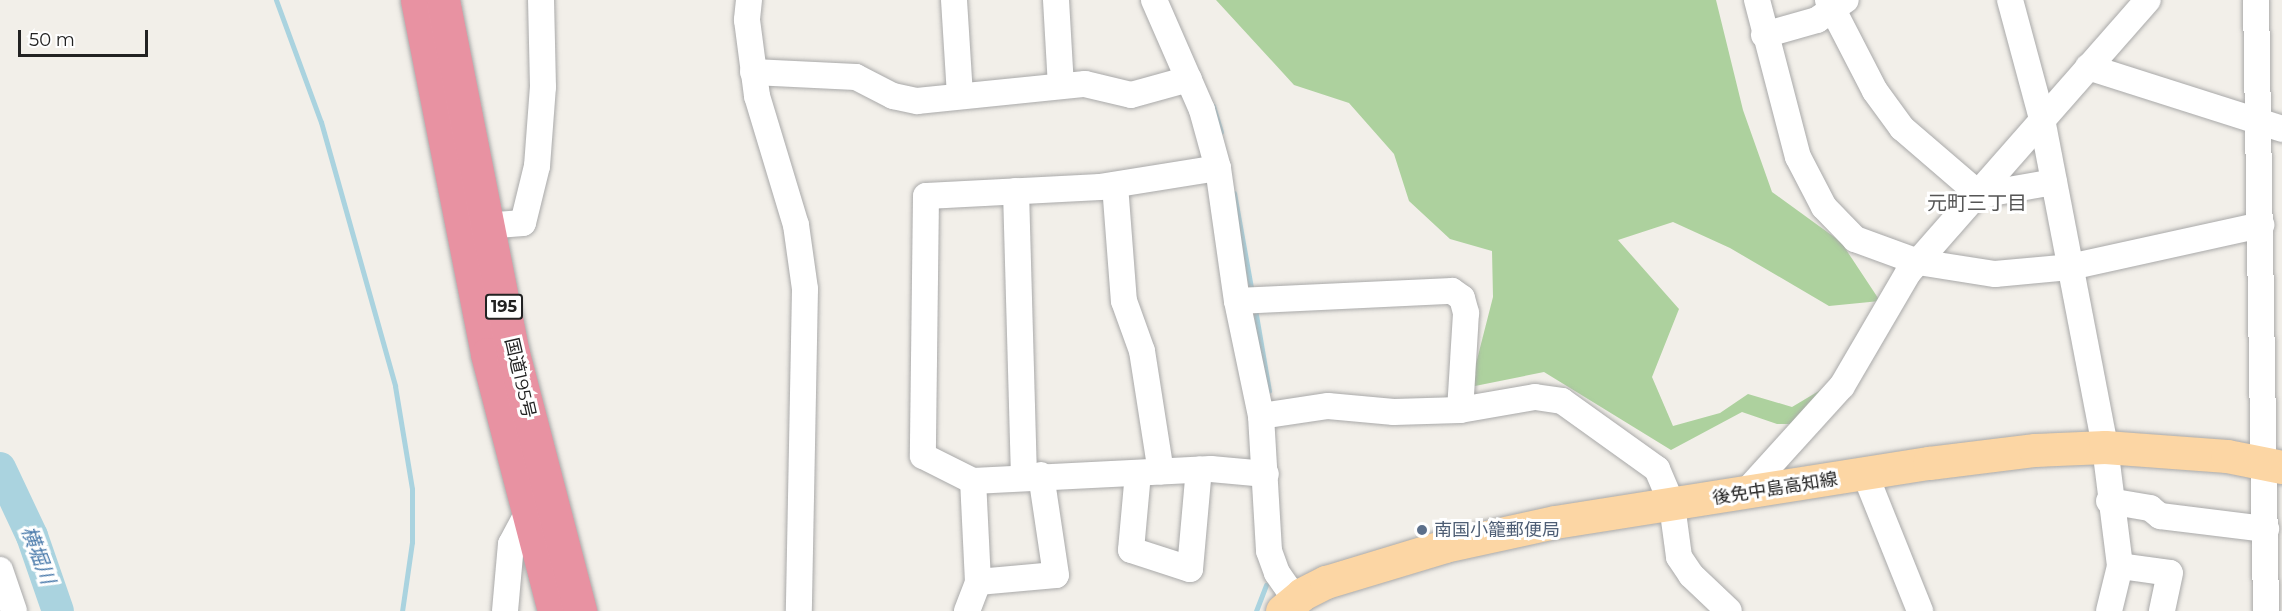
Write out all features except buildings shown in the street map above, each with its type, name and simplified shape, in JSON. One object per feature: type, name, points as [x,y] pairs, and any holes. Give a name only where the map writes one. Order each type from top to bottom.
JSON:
[{"type":"highway","name":"国道195号","points":[[417,0],[474,226],[513,353],[580,611]]},
{"type":"highway","name":"国道195号","points":[[443,0],[474,226],[526,516],[554,611]]},
{"type":"main road","name":"後免中島高知線","points":[[1289,605],[1359,569],[1445,546],[1555,522],[2023,451],[2105,447],[2227,456],[2273,465]]},
{"type":"street","points":[[474,226],[523,223],[537,166],[543,87],[541,0]]},
{"type":"street","points":[[749,0],[747,20],[753,72],[770,147],[796,225],[805,289],[799,611]]},
{"type":"street","points":[[954,0],[960,95]]},
{"type":"street","points":[[1056,0],[1061,86]]},
{"type":"street","points":[[1154,0],[1189,79],[1218,168],[1261,416],[1270,561],[1289,605]]},
{"type":"street","points":[[1757,0],[1764,35],[1798,157],[1824,207],[1855,239],[1918,262],[1995,274],[2070,267],[2261,225]]},
{"type":"street","points":[[2010,0],[2042,119],[2105,447],[2109,501],[2120,566],[2109,611]]},
{"type":"street","points":[[1743,495],[1842,386],[1892,297],[1918,262],[1980,195],[2042,119],[2148,0]]},
{"type":"street","points":[[2256,0],[2270,125],[2261,225],[2273,465],[2266,529],[2266,611]]},
{"type":"street","points":[[1764,35],[1817,20],[1835,3],[1875,91],[1902,128],[1980,195]]},
{"type":"street","points":[[2088,68],[2270,125]]},
{"type":"street","points":[[753,72],[856,77],[909,101],[1092,84],[1131,94],[1189,79]]},
{"type":"street","points":[[1218,168],[1115,185],[926,196],[923,456],[972,481],[1199,469],[1266,474]]},
{"type":"street","points":[[1980,195],[2054,182]]},
{"type":"street","points":[[1115,185],[1124,301],[1142,351],[1149,472],[1131,550],[1190,569],[1199,469]]},
{"type":"street","points":[[978,582],[1056,575],[1033,476],[1016,191]]},
{"type":"street","points":[[1242,301],[1452,291],[1462,298],[1466,313],[1460,410]]},
{"type":"street","points":[[1261,416],[1328,406],[1394,412],[1460,410],[1534,397],[1562,400],[1657,469],[1672,505],[1679,557],[1691,575],[1729,611]]},
{"type":"street","points":[[1865,474],[1920,611]]},
{"type":"street","points":[[967,611],[978,582],[972,481]]},
{"type":"street","points":[[2109,501],[2150,508],[2160,516],[2266,529]]},
{"type":"street","points":[[505,611],[511,543],[526,516]]},
{"type":"street","points":[[2120,566],[2170,573],[2162,611]]},
{"type":"street","points":[[0,570],[14,611]]},
{"type":"green space","points":[[1216,0],[1716,0],[1743,110],[1772,192],[1841,242],[1880,301],[1829,306],[1730,248],[1673,222],[1618,240],[1679,309],[1652,377],[1673,426],[1720,413],[1748,394],[1792,407],[1839,379],[1795,424],[1777,424],[1742,412],[1671,450],[1544,372],[1470,387],[1493,297],[1492,251],[1450,239],[1409,201],[1394,154],[1349,103],[1294,85]]},
{"type":"waterway","points":[[276,0],[321,122],[395,386],[412,489],[412,542],[402,611]]},
{"type":"waterway","points":[[1213,106],[1221,132]]},
{"type":"waterway","points":[[1234,193],[1252,293]]},
{"type":"waterway","points":[[1255,309],[1269,391]]},
{"type":"waterway","name":"横堀川","points":[[0,468],[32,536],[58,611]]},
{"type":"waterway","points":[[1256,611],[1266,585]]},
{"type":"place","name":"南国小籠郵便局","points":[[1422,530]]},
{"type":"district","name":"元町三丁目","points":[[1977,203]]}]
